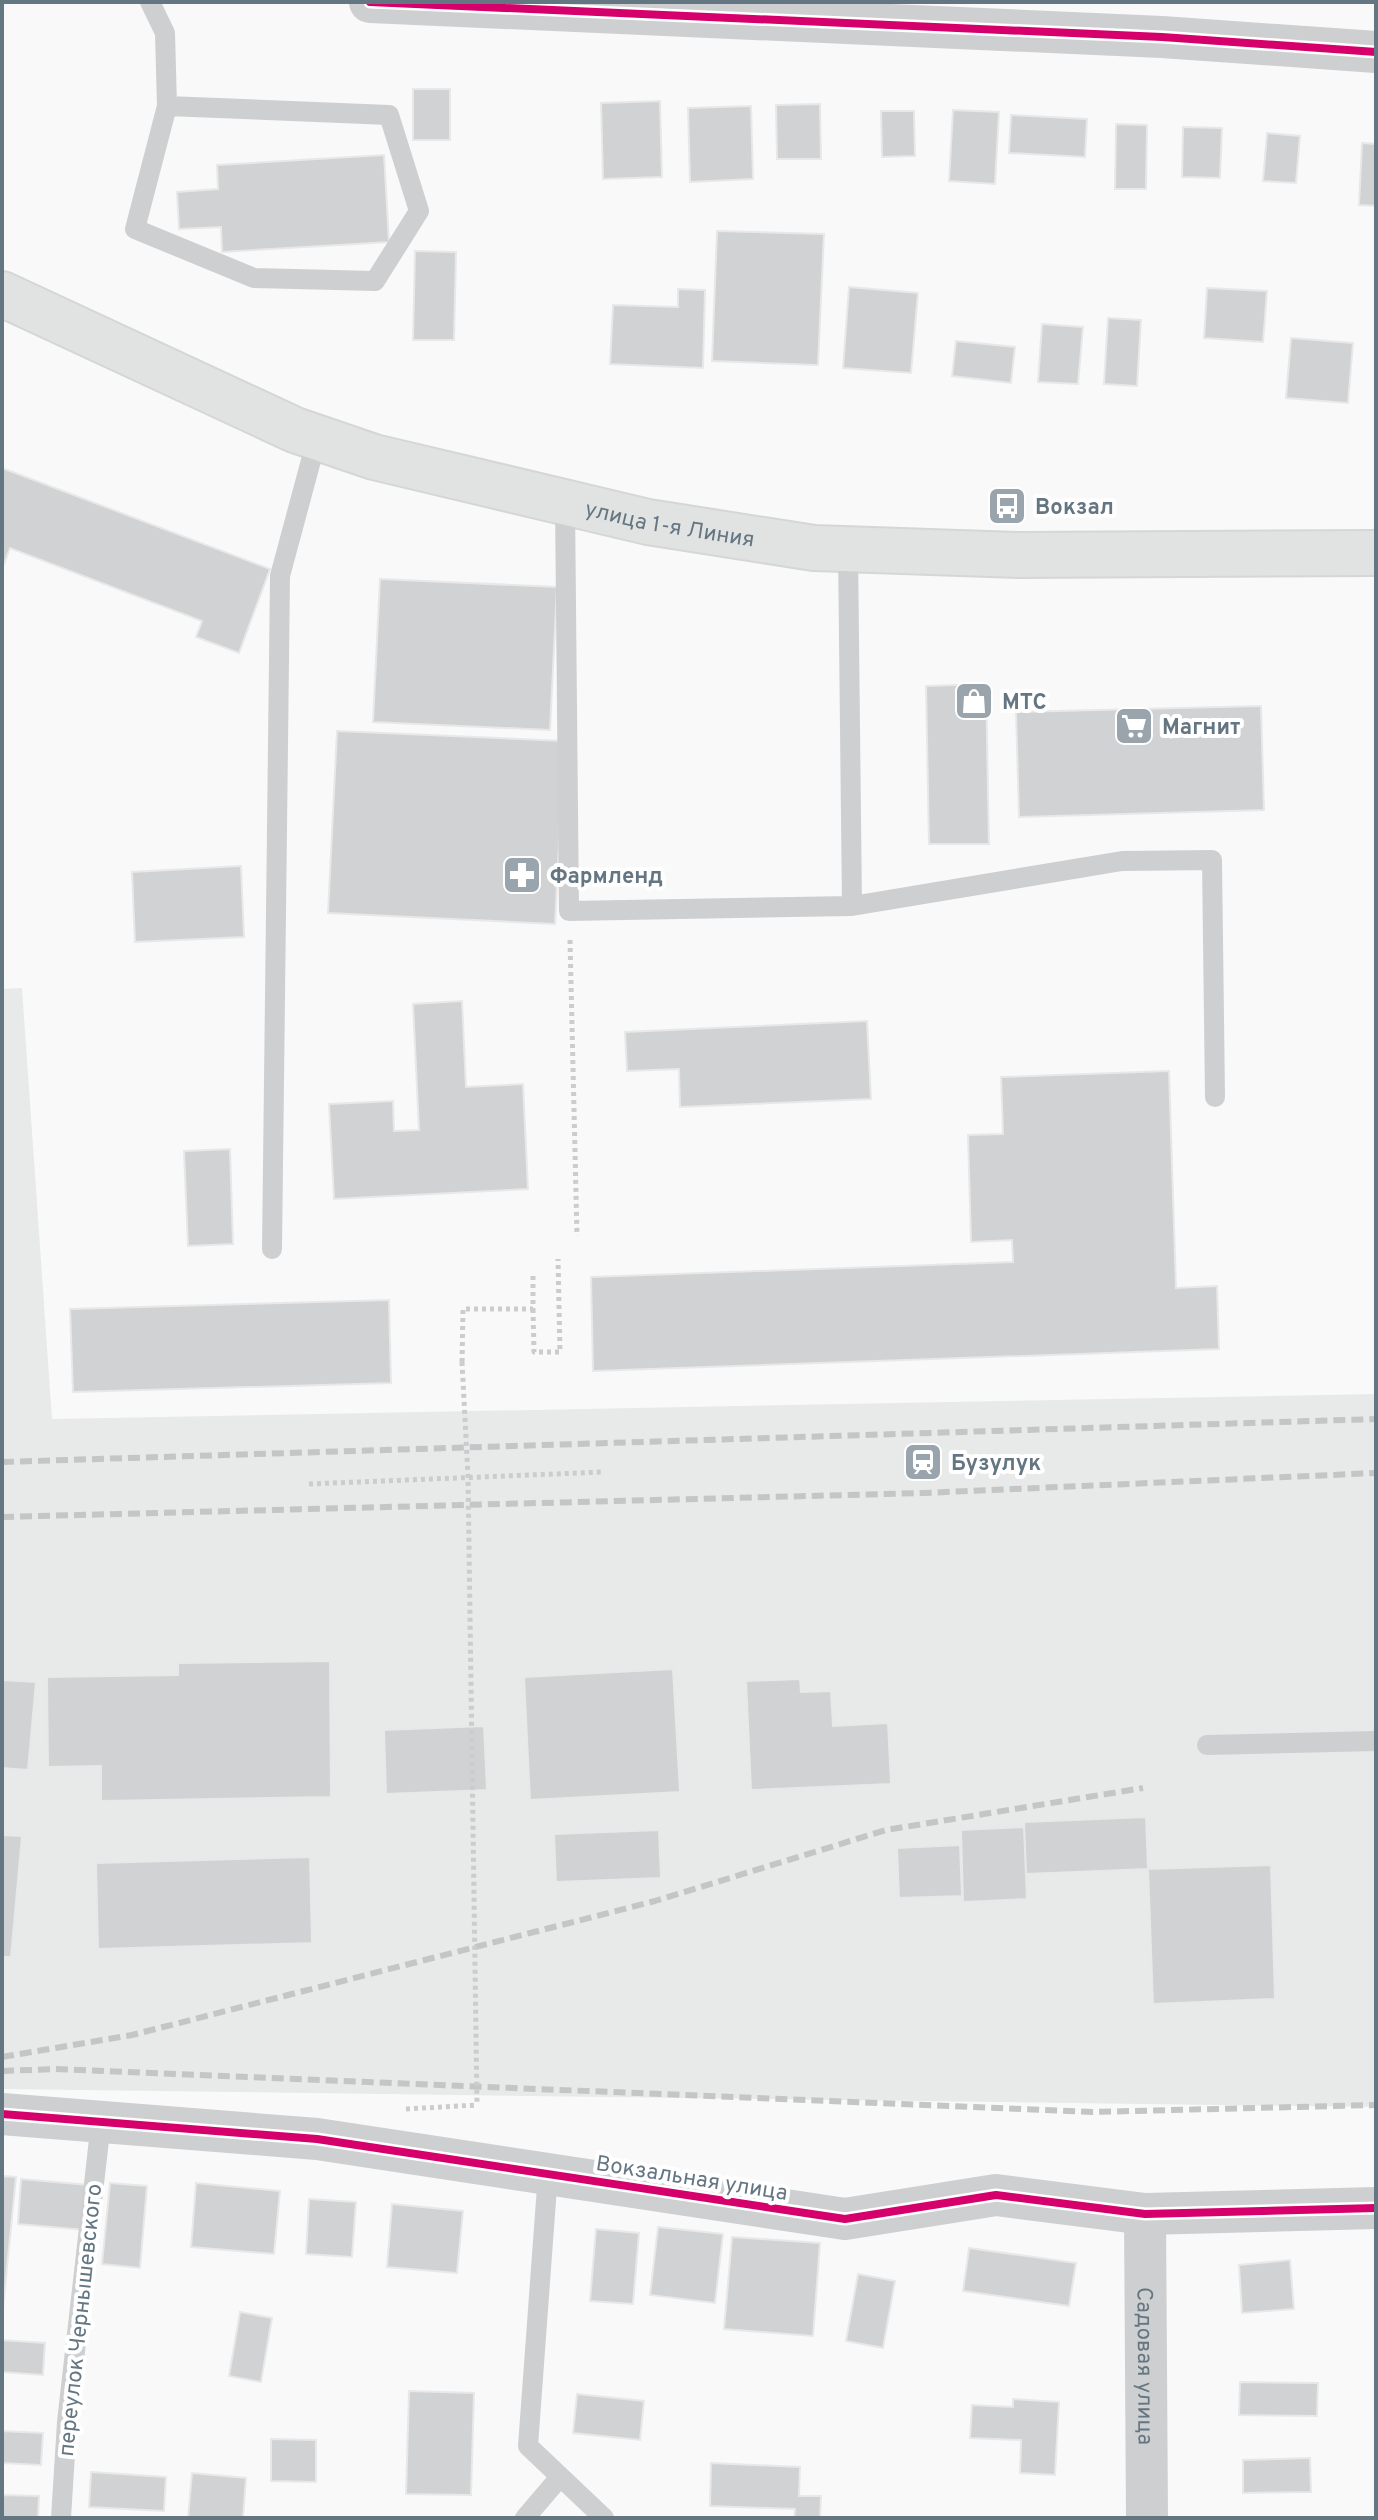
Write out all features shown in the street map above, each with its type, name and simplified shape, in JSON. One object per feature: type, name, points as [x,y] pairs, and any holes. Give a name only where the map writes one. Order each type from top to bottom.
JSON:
[{"type":"main road","name":"улица 1-я Линия","points":[[2,294],[105,344],[317,438],[374,457],[648,522],[814,548],[1019,555],[1376,553]]},
{"type":"street","points":[[370,2],[517,6],[1162,37],[1376,52]]},
{"type":"street","name":"Вокзальная улица","points":[[2,2114],[317,2139],[845,2219],[996,2195],[1145,2214],[1376,2208]]},
{"type":"street","name":"Садовая улица","points":[[1145,2214],[1147,2518]]},
{"type":"lane","points":[[150,2],[165,33],[167,106],[135,229],[254,278],[375,281],[419,211],[389,115],[167,106]]},
{"type":"lane","points":[[272,1249],[280,576],[317,438]]},
{"type":"lane","points":[[565,503],[569,911],[852,906],[1122,861],[1212,860],[1215,1097]]},
{"type":"lane","points":[[848,549],[852,906]]},
{"type":"lane","points":[[1207,1745],[1376,1741]]},
{"type":"lane","name":"переулок Чернышевского","points":[[61,2518],[67,2422],[101,2122]]},
{"type":"lane","points":[[548,2173],[528,2446],[604,2518]]},
{"type":"lane","points":[[525,2518],[560,2477]]},
{"type":"path","points":[[569,911],[577,1236]]},
{"type":"path","points":[[533,1273],[534,1352],[560,1352],[558,1259]]},
{"type":"path","points":[[477,2105],[463,1309],[533,1309]]},
{"type":"path","points":[[309,1484],[603,1472]]},
{"type":"shaded area","points":[[22,988],[52,1419],[1376,1394],[1376,2107],[2,2089],[2,989]]},
{"type":"building","points":[[413,89],[450,89],[450,140],[413,140]]},
{"type":"building","points":[[660,101],[662,177],[603,179],[601,103]]},
{"type":"building","points":[[820,104],[821,159],[777,159],[776,105]]},
{"type":"building","points":[[751,106],[753,179],[690,182],[688,108]]},
{"type":"building","points":[[953,110],[999,112],[995,184],[949,181]]},
{"type":"building","points":[[881,111],[914,111],[915,156],[882,157]]},
{"type":"building","points":[[1011,115],[1087,119],[1085,157],[1009,153]]},
{"type":"building","points":[[1116,124],[1147,125],[1146,189],[1115,189]]},
{"type":"building","points":[[1183,127],[1222,128],[1220,178],[1182,177]]},
{"type":"building","points":[[1267,133],[1300,136],[1296,183],[1263,181]]},
{"type":"building","points":[[1362,143],[1376,144],[1376,206],[1359,205]]},
{"type":"building","points":[[384,155],[389,242],[222,252],[221,227],[179,229],[177,192],[218,189],[217,165]]},
{"type":"building","points":[[717,231],[824,234],[818,365],[712,361]]},
{"type":"building","points":[[415,251],[456,252],[454,340],[413,340]]},
{"type":"building","points":[[849,287],[918,293],[911,373],[843,368]]},
{"type":"building","points":[[1207,288],[1267,291],[1263,342],[1204,338]]},
{"type":"building","points":[[678,289],[705,290],[703,368],[610,364],[613,305],[678,307]]},
{"type":"building","points":[[1108,318],[1141,320],[1137,386],[1104,384]]},
{"type":"building","points":[[1042,324],[1083,327],[1078,384],[1038,382]]},
{"type":"building","points":[[1291,338],[1353,343],[1348,403],[1286,398]]},
{"type":"building","points":[[956,341],[1015,347],[1011,383],[952,376]]},
{"type":"building","points":[[2,468],[270,569],[239,653],[196,637],[202,621],[10,548],[2,563]]},
{"type":"building","points":[[380,579],[557,587],[550,730],[373,722]]},
{"type":"building","points":[[986,684],[989,844],[929,844],[926,686]]},
{"type":"building","points":[[1261,706],[1264,810],[1019,817],[1016,712]]},
{"type":"building","points":[[337,731],[564,741],[555,924],[328,913]]},
{"type":"building","points":[[241,866],[244,937],[135,942],[132,872]]},
{"type":"building","points":[[462,1001],[466,1087],[523,1084],[528,1189],[334,1199],[329,1104],[393,1101],[394,1131],[419,1130],[413,1004]]},
{"type":"building","points":[[867,1021],[871,1099],[680,1107],[679,1069],[627,1071],[625,1032]]},
{"type":"building","points":[[1169,1071],[1176,1288],[1217,1286],[1219,1349],[593,1371],[591,1277],[1013,1262],[1012,1240],[971,1242],[968,1135],[1003,1134],[1001,1077]]},
{"type":"building","points":[[230,1149],[233,1244],[188,1246],[184,1151]]},
{"type":"building","points":[[389,1300],[391,1383],[73,1392],[70,1309]]},
{"type":"building","points":[[330,1661],[331,1797],[101,1801],[101,1766],[48,1767],[47,1677],[178,1675],[178,1663]]},
{"type":"building","points":[[673,1669],[680,1792],[530,1800],[524,1677]]},
{"type":"building","points":[[800,1679],[801,1692],[831,1691],[833,1726],[888,1723],[891,1784],[751,1790],[746,1681]]},
{"type":"building","points":[[2,1680],[36,1682],[28,1770],[2,1768]]},
{"type":"building","points":[[484,1726],[487,1790],[386,1794],[384,1730]]},
{"type":"building","points":[[1146,1817],[1148,1869],[1026,1874],[1024,1822]]},
{"type":"building","points":[[1024,1827],[1027,1899],[963,1902],[961,1830]]},
{"type":"building","points":[[659,1830],[661,1878],[556,1882],[554,1834]]},
{"type":"building","points":[[2,1835],[22,1836],[11,1957],[2,1957]]},
{"type":"building","points":[[960,1845],[962,1896],[899,1898],[897,1848]]},
{"type":"building","points":[[310,1857],[312,1943],[98,1949],[96,1863]]},
{"type":"building","points":[[1271,1865],[1275,1999],[1153,2004],[1148,1869]]},
{"type":"building","points":[[2,2176],[16,2177],[2,2318]]},
{"type":"building","points":[[21,2179],[89,2185],[85,2230],[18,2224]]},
{"type":"building","points":[[110,2183],[147,2186],[140,2268],[102,2264]]},
{"type":"building","points":[[196,2183],[280,2191],[274,2254],[191,2247]]},
{"type":"building","points":[[309,2199],[356,2202],[352,2257],[306,2254]]},
{"type":"building","points":[[392,2204],[463,2211],[457,2273],[387,2267]]},
{"type":"building","points":[[658,2227],[723,2234],[715,2303],[650,2295]]},
{"type":"building","points":[[596,2229],[639,2233],[633,2304],[590,2301]]},
{"type":"building","points":[[732,2237],[820,2243],[813,2336],[724,2329]]},
{"type":"building","points":[[969,2248],[1076,2263],[1069,2306],[963,2291]]},
{"type":"building","points":[[1290,2260],[1294,2309],[1242,2313],[1239,2265]]},
{"type":"building","points":[[858,2274],[895,2281],[883,2348],[846,2341]]},
{"type":"building","points":[[240,2312],[272,2318],[261,2382],[229,2376]]},
{"type":"building","points":[[2,2340],[45,2343],[43,2375],[2,2372]]},
{"type":"building","points":[[1240,2382],[1318,2383],[1317,2416],[1239,2415]]},
{"type":"building","points":[[409,2391],[474,2393],[471,2495],[406,2494]]},
{"type":"building","points":[[577,2394],[644,2401],[640,2440],[573,2433]]},
{"type":"building","points":[[1013,2399],[1059,2402],[1055,2475],[1020,2473],[1021,2440],[970,2438],[972,2405],[1013,2407]]},
{"type":"building","points":[[2,2431],[43,2433],[41,2465],[2,2463]]},
{"type":"building","points":[[271,2439],[316,2440],[316,2482],[271,2481]]},
{"type":"building","points":[[1310,2458],[1311,2492],[1243,2493],[1243,2460]]},
{"type":"building","points":[[711,2463],[800,2467],[799,2496],[821,2496],[820,2518],[794,2518],[795,2509],[710,2506]]},
{"type":"building","points":[[91,2472],[166,2477],[164,2511],[89,2507]]},
{"type":"building","points":[[192,2473],[246,2478],[243,2518],[188,2518]]},
{"type":"building","points":[[2,2495],[39,2496],[38,2518],[2,2518]]},
{"type":"railway","points":[[2,1462],[1376,1419]]},
{"type":"railway","points":[[2,1517],[924,1493],[1376,1473]]},
{"type":"railway","points":[[2,2057],[132,2035],[655,1901],[886,1830],[1143,1788]]},
{"type":"railway","points":[[2,2071],[56,2069],[1093,2112],[1376,2105]]},
{"type":"cycle path","points":[[370,2],[1162,37],[1376,52]]},
{"type":"cycle path","points":[[2,2114],[317,2139],[845,2219],[996,2195],[1145,2214],[1376,2208]]},
{"type":"place","name":"Вокзал","points":[[1007,506]]},
{"type":"place","name":"МТС","points":[[974,701]]},
{"type":"place","name":"Магнит","points":[[1134,726]]},
{"type":"place","name":"Фармленд","points":[[522,875]]},
{"type":"place","name":"Бузулук","points":[[923,1462]]}]
